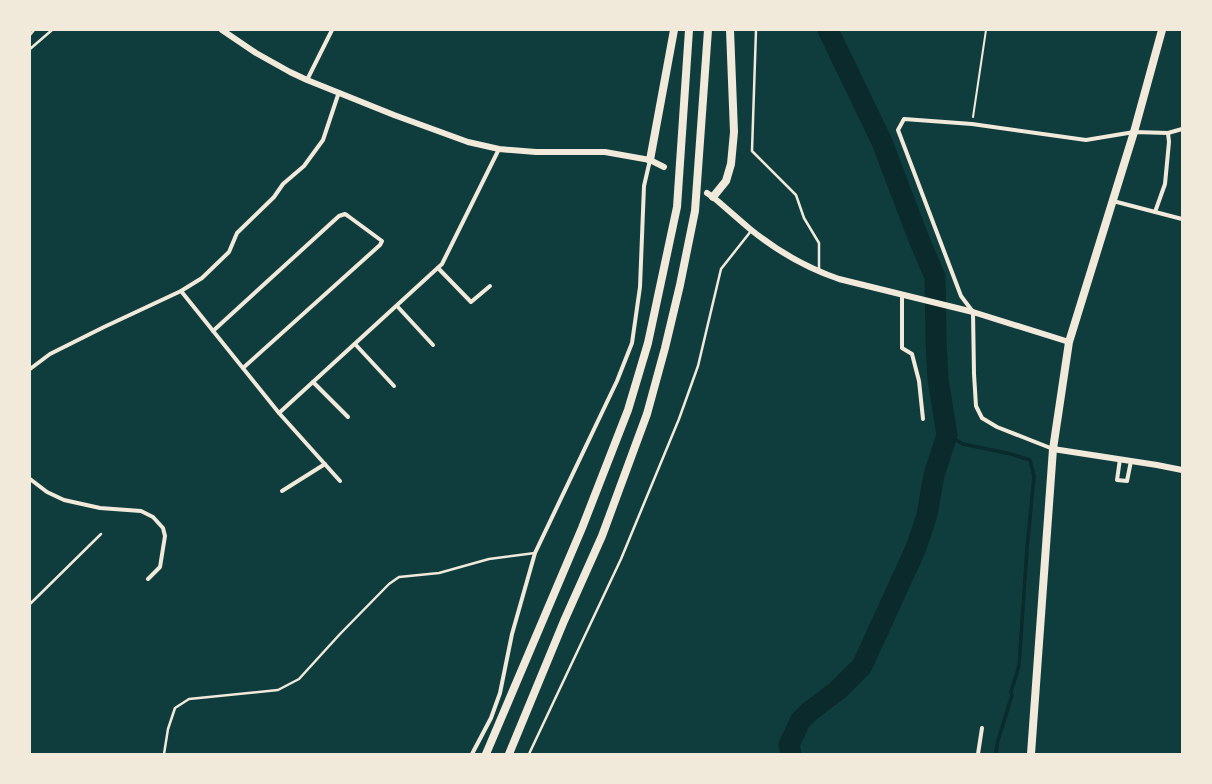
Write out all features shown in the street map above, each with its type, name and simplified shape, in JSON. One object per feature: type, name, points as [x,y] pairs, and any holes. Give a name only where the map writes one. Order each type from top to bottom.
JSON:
[{"type":"highway","points":[[650,160],[674,30]]},
{"type":"highway","points":[[486,754],[582,528],[628,410],[648,343],[677,206],[689,30]]},
{"type":"highway","points":[[508,754],[564,621],[602,536],[647,414],[680,285],[695,211],[708,30]]},
{"type":"highway","points":[[710,195],[726,181],[731,164],[734,132],[730,30]]},
{"type":"highway","points":[[1031,754],[1042,581],[1053,449],[1069,342],[1134,132],[1162,30]]},
{"type":"street","points":[[222,30],[256,53],[307,80],[468,142],[499,149],[536,152],[605,152],[650,160],[664,167]]},
{"type":"street","points":[[307,80],[332,30]]},
{"type":"street","points":[[30,369],[50,354],[104,327],[181,292],[202,278],[229,252],[237,233],[274,197],[283,184],[304,166],[323,140],[339,92]]},
{"type":"street","points":[[1182,129],[1168,133],[1134,132],[1086,140],[972,124],[904,119],[898,130],[961,296],[973,312],[976,406],[982,418],[997,427],[1053,449],[1182,470]]},
{"type":"street","points":[[1155,212],[1165,184],[1168,133]]},
{"type":"street","points":[[280,413],[442,264],[499,149]]},
{"type":"street","points":[[472,754],[491,718],[500,693],[512,634],[535,553],[617,382],[632,343],[640,287],[644,186],[650,160]]},
{"type":"street","points":[[710,195],[751,230],[788,256],[819,272],[839,279],[973,312],[1069,342]]},
{"type":"street","points":[[1113,201],[1182,219]]},
{"type":"street","points":[[213,331],[339,216],[345,214],[382,241],[380,245],[243,368]]},
{"type":"street","points":[[438,268],[471,302],[490,286]]},
{"type":"street","points":[[181,292],[280,413],[340,481]]},
{"type":"street","points":[[902,295],[902,348],[912,354],[919,381],[923,419]]},
{"type":"street","points":[[396,306],[433,345]]},
{"type":"street","points":[[354,344],[394,386]]},
{"type":"street","points":[[313,382],[348,417]]},
{"type":"street","points":[[1120,459],[1117,480],[1126,481],[1130,461]]},
{"type":"street","points":[[282,491],[325,464]]},
{"type":"street","points":[[30,479],[47,492],[64,500],[100,508],[141,511],[153,517],[163,528],[165,536],[160,567],[148,579]]},
{"type":"street","points":[[978,754],[982,728]]},
{"type":"lane","points":[[30,35],[34,30]]},
{"type":"lane","points":[[30,49],[52,30]]},
{"type":"lane","points":[[756,30],[752,151],[796,195],[804,218],[819,243],[819,272]]},
{"type":"lane","points":[[529,754],[621,559],[679,419],[698,366],[721,269],[751,230]]},
{"type":"lane","points":[[30,604],[101,534]]},
{"type":"lane","points":[[164,754],[168,729],[175,708],[189,699],[278,690],[299,679],[383,589],[399,577],[439,573],[490,559],[535,553]]},
{"type":"path","points":[[972,124],[986,30]]},
{"type":"waterway","points":[[791,754],[789,745],[800,721],[809,712],[838,690],[862,666],[916,548],[927,515],[934,475],[947,435],[938,379],[935,277],[918,237],[882,142],[828,30]]},
{"type":"waterway","points":[[947,435],[963,444],[1011,454],[1030,460],[1034,476],[1027,549],[1019,666],[997,744],[996,754]]}]
